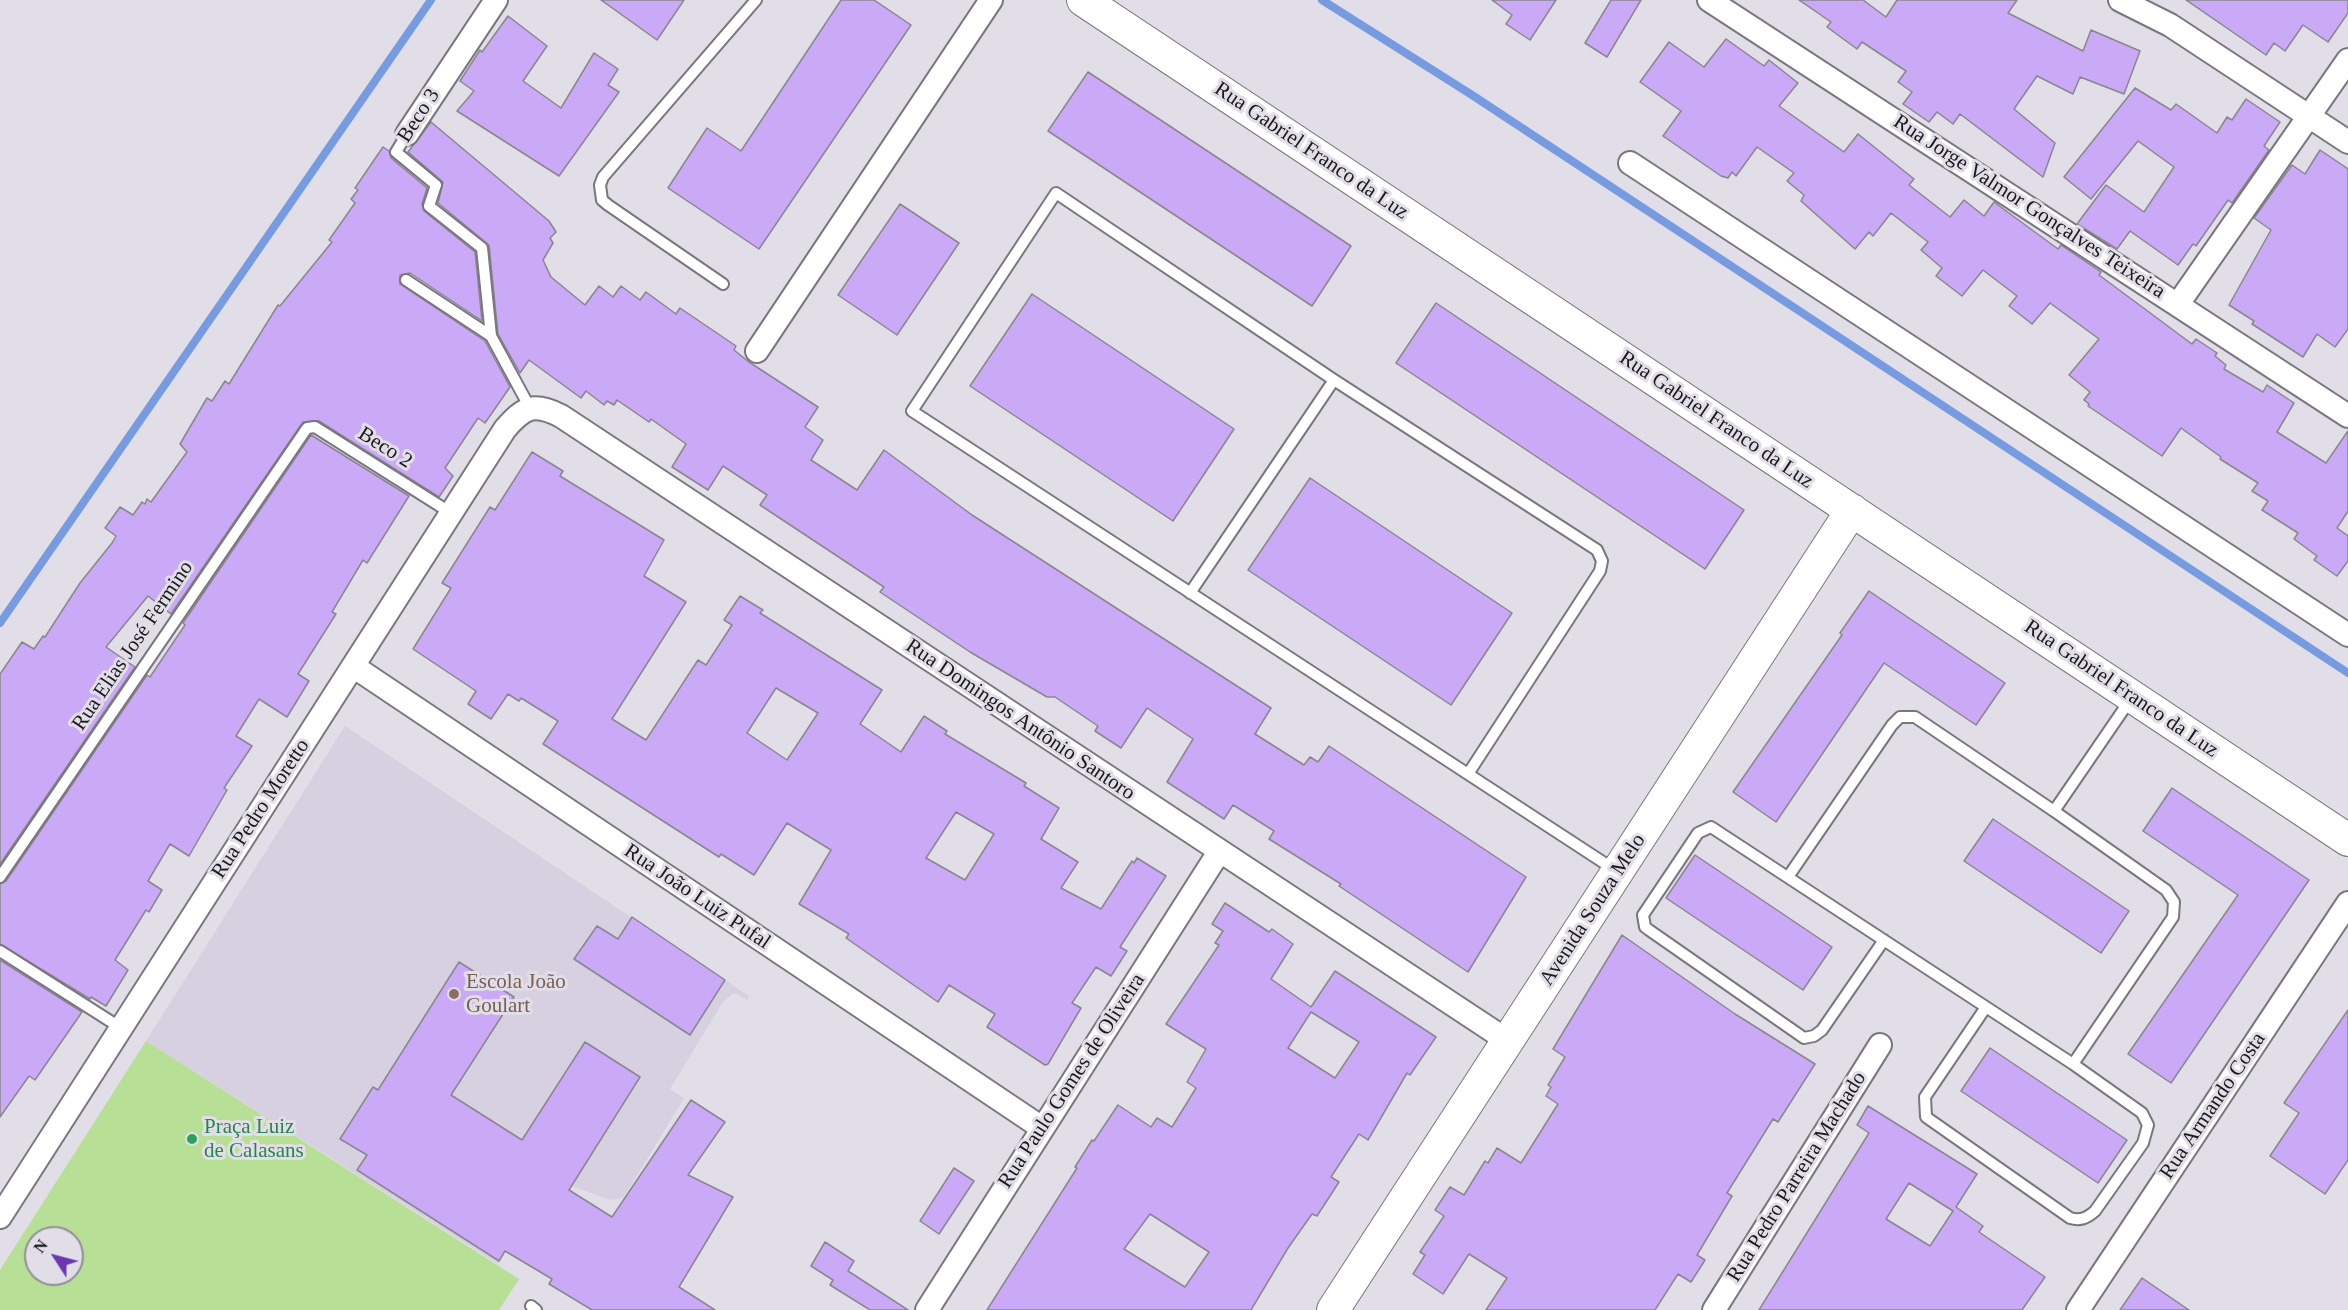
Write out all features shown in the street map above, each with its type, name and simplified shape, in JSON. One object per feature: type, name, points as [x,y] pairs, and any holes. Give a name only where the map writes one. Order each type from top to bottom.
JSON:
[{"type":"street","name":"Beco 3","points":[[407,134],[496,0]]},
{"type":"street","points":[[757,351],[991,0]]},
{"type":"street","name":"Rua Gabriel Franco da Luz","points":[[1083,0],[2348,840]]},
{"type":"street","name":"Rua Jorge Valmor Gonçalves Teixeira","points":[[1709,0],[2348,416]]},
{"type":"street","points":[[2120,0],[2170,25],[2348,142]]},
{"type":"street","points":[[2178,304],[2348,60]]},
{"type":"street","points":[[1630,163],[2348,635]]},
{"type":"street","name":"Rua Pedro Moretto","points":[[0,1217],[505,429],[515,417],[530,408]]},
{"type":"street","name":"Rua Domingos Antônio Santoro","points":[[530,408],[545,408],[561,416],[1508,1041]]},
{"type":"street","name":"Avenida Souza Melo","points":[[1333,1310],[1852,510]]},
{"type":"street","name":"Rua João Luiz Pufal","points":[[353,666],[1042,1128]]},
{"type":"street","name":"Rua Paulo Gomes de Oliveira","points":[[927,1310],[1219,852]]},
{"type":"street","name":"Rua Armando Costa","points":[[2078,1310],[2348,903]]},
{"type":"street","name":"Rua Pedro Parreira Machado","points":[[1714,1310],[1880,1044]]},
{"type":"lane","points":[[723,284],[608,205],[602,200],[600,184],[603,177],[756,0]]},
{"type":"lane","name":"Beco 3","points":[[407,134],[396,152],[436,185],[429,206],[482,249],[491,336],[530,408]]},
{"type":"lane","points":[[1468,774],[1600,571],[1602,561],[1597,550],[1334,380],[1056,193],[912,411],[1617,872]]},
{"type":"lane","points":[[406,280],[491,336]]},
{"type":"lane","points":[[1190,592],[1334,380]]},
{"type":"lane","name":"Beco 2","points":[[300,436],[307,428],[315,428],[451,513]]},
{"type":"lane","name":"Rua Elias José Fermino","points":[[0,877],[300,436]]},
{"type":"lane","points":[[2054,811],[2132,697]]},
{"type":"lane","points":[[1788,877],[1892,725],[1900,717],[1915,717],[2166,890],[2174,902],[2173,917],[2073,1064]]},
{"type":"lane","points":[[1884,940],[1822,1030],[1814,1036],[1804,1038],[1649,930],[1643,921],[1647,908],[1698,833],[1706,827],[1715,828],[2073,1064],[2142,1113],[2148,1125],[2143,1143],[2095,1211],[2089,1216],[2077,1220],[2070,1218],[1926,1117],[1925,1097],[1986,1007]]},
{"type":"lane","points":[[0,951],[121,1028]]},
{"type":"shaded area","name":"Escola João Goulart","points":[[345,726],[749,996],[747,1000],[734,993],[723,1002],[670,1089],[684,1098],[624,1197],[615,1200],[607,1199],[553,1179],[498,1264],[146,1041]]},
{"type":"green space","name":"Praça Luiz de Calasans","points":[[146,1041],[519,1279],[499,1310],[0,1310],[0,1270],[24,1232],[24,1286],[84,1286],[84,1226],[28,1226]]},
{"type":"building","points":[[601,0],[684,0],[657,40]]},
{"type":"building","points":[[841,0],[874,0],[911,25],[759,249],[668,188],[707,128],[741,151]]},
{"type":"building","points":[[1492,0],[1556,0],[1530,40],[1506,24],[1512,15]]},
{"type":"building","points":[[1611,0],[1641,0],[1607,57],[1585,43]]},
{"type":"building","points":[[1799,0],[1863,0],[1886,17],[1897,0],[2017,0],[2008,13],[2083,51],[2091,30],[2140,51],[2124,94],[2080,77],[2073,94],[2037,76],[2014,109],[2055,143],[2043,177],[1960,114],[1953,124],[1937,112],[1929,122],[1903,104],[1912,92],[1898,82],[1906,71],[1862,42],[1857,49],[1827,27],[1831,22]]},
{"type":"building","points":[[2186,0],[2348,0],[2348,13],[2328,42],[2303,25],[2285,51],[2274,43],[2266,55]]},
{"type":"building","points":[[508,16],[547,46],[523,81],[561,108],[594,53],[618,69],[608,85],[619,92],[559,176],[457,111],[474,91],[460,81],[480,50],[482,52]]},
{"type":"building","points":[[1726,39],[1764,66],[1769,60],[1798,83],[1779,106],[1844,152],[1858,134],[1914,179],[1909,185],[1950,217],[1964,200],[1984,216],[1994,202],[2058,249],[2061,245],[2101,272],[2099,275],[2192,344],[2196,339],[2217,353],[2215,356],[2226,365],[2224,369],[2263,392],[2267,385],[2294,403],[2277,432],[2326,463],[2348,431],[2348,511],[2337,528],[2348,536],[2348,561],[2337,576],[2314,560],[2317,556],[2294,539],[2298,533],[2262,510],[2268,501],[2252,491],[2258,483],[2220,459],[2221,457],[2181,428],[2162,456],[2088,406],[2089,404],[2084,400],[2090,392],[2069,375],[2099,339],[2050,303],[2032,324],[2009,306],[2017,296],[1983,270],[1962,296],[1936,276],[1942,268],[1921,250],[1928,242],[1891,213],[1873,236],[1869,232],[1855,249],[1801,201],[1804,195],[1787,181],[1794,173],[1757,147],[1736,176],[1732,172],[1728,178],[1721,176],[1663,136],[1681,111],[1640,82],[1669,42],[1704,67]]},
{"type":"building","points":[[1088,72],[1351,246],[1312,306],[1048,131]]},
{"type":"building","points":[[2135,88],[2171,110],[2176,104],[2217,133],[2227,117],[2232,120],[2246,99],[2280,122],[2264,146],[2269,150],[2232,203],[2228,200],[2196,246],[2193,244],[2178,265],[2130,231],[2117,249],[2077,224],[2106,185],[2144,212],[2174,167],[2138,141],[2091,199],[2064,177]]},
{"type":"building","points":[[431,122],[549,221],[556,232],[550,238],[553,243],[543,260],[551,277],[585,305],[599,286],[613,297],[621,286],[640,300],[646,292],[676,314],[680,308],[736,346],[734,350],[749,362],[818,407],[805,427],[823,440],[811,460],[857,490],[884,450],[972,515],[1271,708],[1255,734],[1304,765],[1310,757],[1318,762],[1329,746],[1526,877],[1468,972],[1339,886],[1341,884],[1269,839],[1274,831],[1233,805],[1224,819],[1167,782],[1193,739],[1147,708],[1121,748],[1095,731],[1098,726],[1055,697],[1047,697],[970,652],[880,592],[884,587],[760,505],[767,495],[723,466],[708,490],[672,467],[686,444],[651,419],[649,422],[617,400],[614,405],[607,401],[604,405],[586,391],[581,398],[529,360],[520,373],[498,334],[489,245],[438,203],[443,182],[408,152]]},
{"type":"building","points":[[383,147],[389,151],[391,158],[427,188],[422,204],[424,211],[475,252],[482,321],[410,273],[400,275],[400,284],[485,341],[510,387],[485,423],[478,418],[445,468],[453,476],[439,497],[319,421],[303,422],[171,614],[148,596],[106,647],[135,667],[0,864],[0,674],[22,642],[34,649],[43,636],[45,637],[80,583],[112,543],[116,536],[105,528],[120,507],[133,515],[142,502],[145,504],[147,499],[151,502],[187,452],[180,444],[207,398],[212,401],[225,381],[229,384],[278,305],[280,306],[332,242],[329,240],[355,203],[351,199],[358,190],[355,188]]},
{"type":"building","points":[[2320,150],[2348,169],[2348,329],[2335,347],[2317,334],[2303,357],[2252,324],[2254,321],[2229,305],[2271,230],[2254,218],[2292,165],[2305,174]]},
{"type":"building","points":[[900,204],[959,243],[897,335],[838,295]]},
{"type":"building","points":[[1032,294],[1234,429],[1173,521],[970,386]]},
{"type":"building","points":[[1436,303],[1744,510],[1705,569],[1396,363]]},
{"type":"building","points":[[311,435],[409,496],[367,563],[363,560],[332,612],[336,614],[298,674],[309,681],[287,717],[259,699],[236,736],[252,746],[224,788],[227,790],[189,856],[170,844],[148,881],[162,890],[149,912],[146,910],[115,960],[128,970],[106,1006],[91,997],[90,999],[0,944],[0,884],[6,881],[147,675],[150,677],[185,625],[183,623]]},
{"type":"building","points":[[532,452],[563,471],[560,476],[664,540],[644,576],[686,602],[612,719],[646,740],[698,660],[706,665],[732,625],[724,620],[740,596],[763,610],[760,613],[882,690],[860,724],[901,752],[924,716],[947,731],[945,734],[1026,783],[1024,786],[1059,808],[1041,839],[1078,862],[1061,888],[1101,909],[1132,861],[1134,863],[1137,858],[1166,876],[1120,947],[1127,951],[1111,976],[1096,967],[1072,1003],[1081,1008],[1048,1064],[1045,1065],[987,1027],[995,1014],[949,985],[938,1002],[846,938],[849,934],[799,904],[831,850],[787,823],[754,875],[721,854],[719,857],[543,744],[558,721],[521,698],[519,701],[508,694],[491,719],[468,704],[476,691],[413,649],[451,588],[442,583],[490,507],[495,510]],"holes":[[[776,688],[818,713],[787,760],[747,733]],[[956,812],[994,834],[965,880],[926,858]]]},
{"type":"building","points":[[1310,478],[1512,613],[1451,705],[1248,570]]},
{"type":"building","points":[[1869,591],[2005,683],[1976,725],[1884,663],[1776,822],[1733,792],[1842,635],[1840,633]]},
{"type":"building","points":[[2172,788],[2309,880],[2171,1083],[2128,1054],[2238,895],[2143,831]]},
{"type":"building","points":[[1993,819],[2129,911],[2101,953],[1964,861]]},
{"type":"building","points":[[1695,855],[1832,947],[1803,990],[1666,898]]},
{"type":"building","points":[[1225,903],[1269,932],[1272,929],[1293,944],[1271,979],[1311,1007],[1335,971],[1436,1037],[1410,1075],[1407,1073],[1368,1140],[1359,1134],[1331,1177],[1339,1182],[1317,1216],[1312,1214],[1288,1248],[1251,1310],[987,1310],[1077,1168],[1075,1167],[1092,1140],[1094,1141],[1118,1105],[1151,1127],[1157,1118],[1172,1127],[1196,1088],[1187,1082],[1206,1049],[1166,1024],[1219,945],[1215,943],[1223,931],[1212,924]],"holes":[[[1311,1012],[1359,1042],[1335,1078],[1288,1048]],[[1150,1214],[1209,1252],[1185,1287],[1124,1249]]]},
{"type":"building","points":[[632,917],[725,980],[690,1035],[574,959],[597,926],[618,939]]},
{"type":"building","points":[[1622,935],[1735,1014],[1815,1064],[1778,1122],[1773,1119],[1727,1193],[1732,1196],[1697,1255],[1705,1260],[1691,1282],[1678,1274],[1655,1310],[1486,1310],[1507,1278],[1469,1254],[1443,1294],[1413,1274],[1425,1255],[1420,1252],[1444,1216],[1435,1210],[1450,1187],[1464,1195],[1485,1161],[1488,1163],[1497,1148],[1521,1163],[1558,1104],[1546,1096],[1551,1087],[1548,1085],[1565,1057],[1553,1049]]},
{"type":"building","points":[[0,960],[82,1012],[35,1080],[29,1076],[0,1117]]},
{"type":"building","points":[[459,962],[514,997],[451,1095],[522,1140],[585,1042],[640,1077],[569,1190],[612,1217],[691,1100],[725,1122],[688,1175],[733,1197],[679,1287],[715,1310],[592,1310],[549,1284],[552,1279],[505,1251],[499,1261],[357,1170],[367,1155],[340,1139],[373,1087],[378,1090]]},
{"type":"building","points":[[2348,1010],[2348,1160],[2325,1194],[2270,1156],[2299,1113],[2284,1103]]},
{"type":"building","points":[[1990,1048],[2127,1140],[2098,1183],[1961,1091]]},
{"type":"building","points":[[1868,1106],[1977,1174],[1956,1207],[1983,1226],[1979,1232],[2045,1277],[2022,1310],[1759,1310],[1869,1133],[1857,1125]],"holes":[[[1909,1183],[1953,1211],[1930,1246],[1886,1219]]]},
{"type":"building","points":[[954,1168],[974,1181],[939,1234],[920,1221]]},
{"type":"building","points":[[825,1242],[854,1261],[848,1271],[908,1310],[870,1310],[830,1285],[833,1280],[811,1266]]},
{"type":"building","points":[[2142,1278],[2189,1310],[2120,1310]]},
{"type":"waterway","points":[[0,623],[431,0]]},
{"type":"waterway","points":[[1322,0],[1472,95],[2348,673]]},
{"type":"place","name":"Escola João Goulart","points":[[454,994]]},
{"type":"place","name":"Praça Luiz de Calasans","points":[[192,1139]]}]
